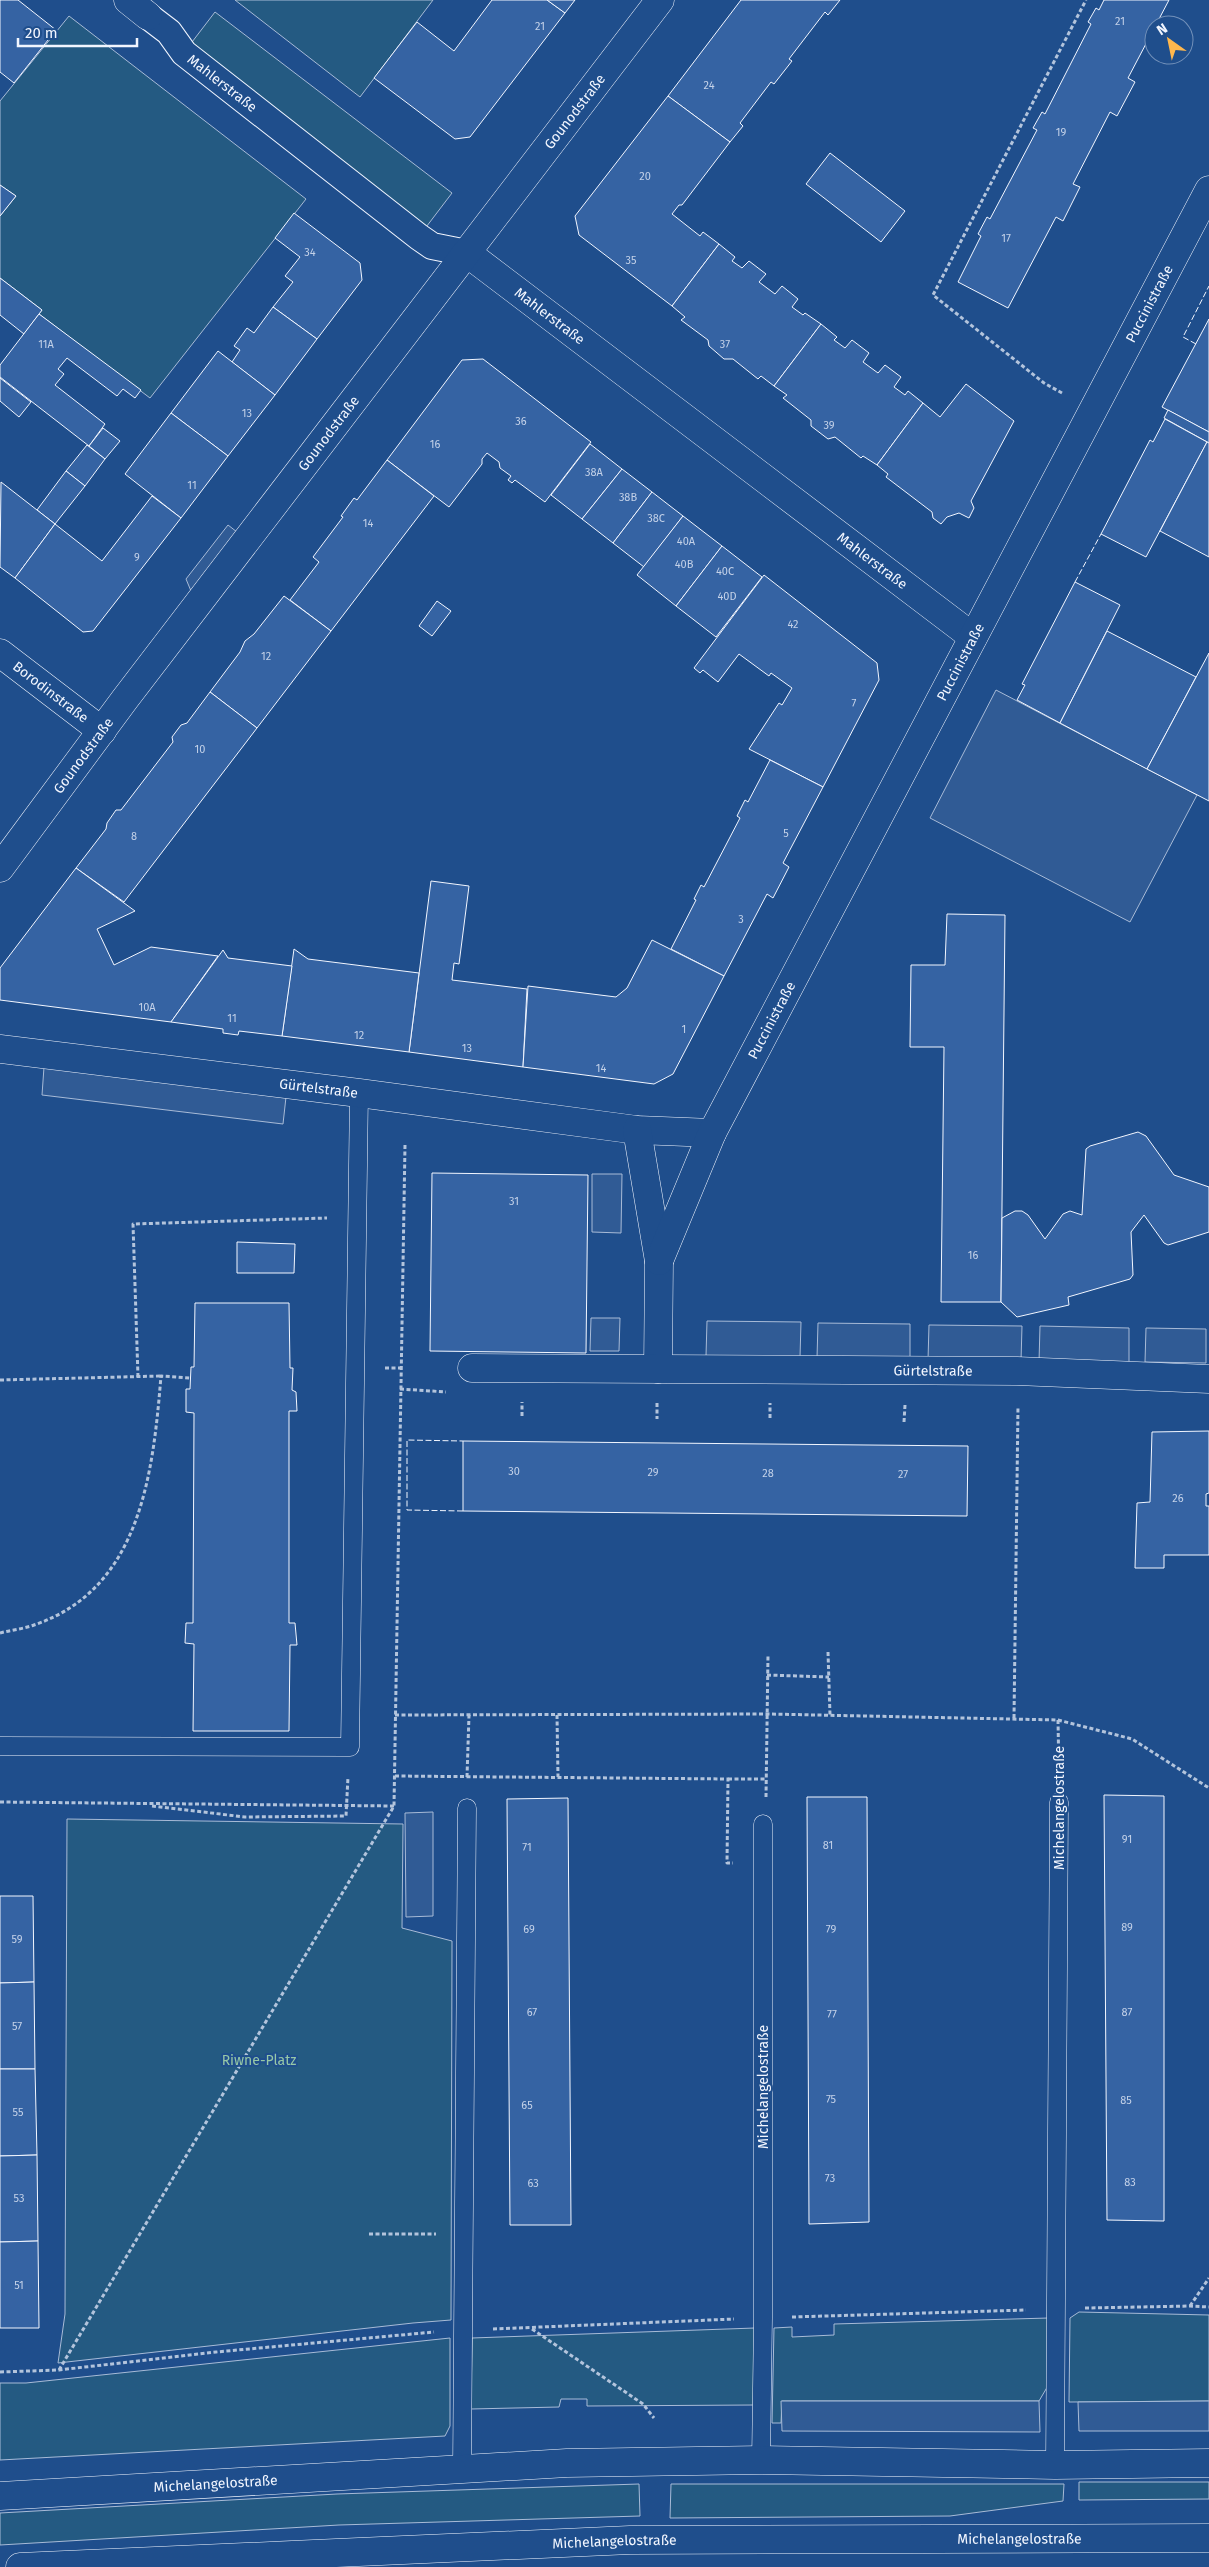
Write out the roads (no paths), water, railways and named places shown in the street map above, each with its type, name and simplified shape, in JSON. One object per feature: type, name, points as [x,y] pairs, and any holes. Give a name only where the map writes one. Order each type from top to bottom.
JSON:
[{"type":"street","name":"Gounodstraße","points":[[0,868],[102,730],[660,0]]},
{"type":"street","name":"Mahlerstraße","points":[[138,8],[169,32],[184,53],[419,237],[432,246],[467,253],[973,637]]},
{"type":"street","name":"Puccinistraße","points":[[712,1133],[1209,190]]},
{"type":"street","name":"Borodinstraße","points":[[0,653],[102,730]]},
{"type":"street","name":"Gürtelstraße","points":[[0,1049],[359,1093],[637,1130],[712,1133]]},
{"type":"street","points":[[637,1130],[659,1261],[658,1369]]},
{"type":"street","points":[[659,1261],[712,1133]]},
{"type":"street","name":"Gürtelstraße","points":[[472,1368],[1017,1371],[1209,1379]]},
{"type":"street","name":"Michelangelostraße","points":[[0,2496],[567,2463],[761,2460],[1056,2465],[1209,2463]]},
{"type":"street","name":"Michelangelostraße","points":[[20,2567],[630,2540],[1209,2538]]},
{"type":"lane","points":[[0,1746],[350,1747],[359,1093]]},
{"type":"lane","name":"Michelangelostraße","points":[[1056,2465],[1059,1802]]},
{"type":"lane","points":[[462,2469],[467,1808]]},
{"type":"lane","name":"Michelangelostraße","points":[[761,2460],[764,2318],[763,1824]]},
{"type":"park label","name":"Riwne-Platz","points":[[259,2060]]}]
